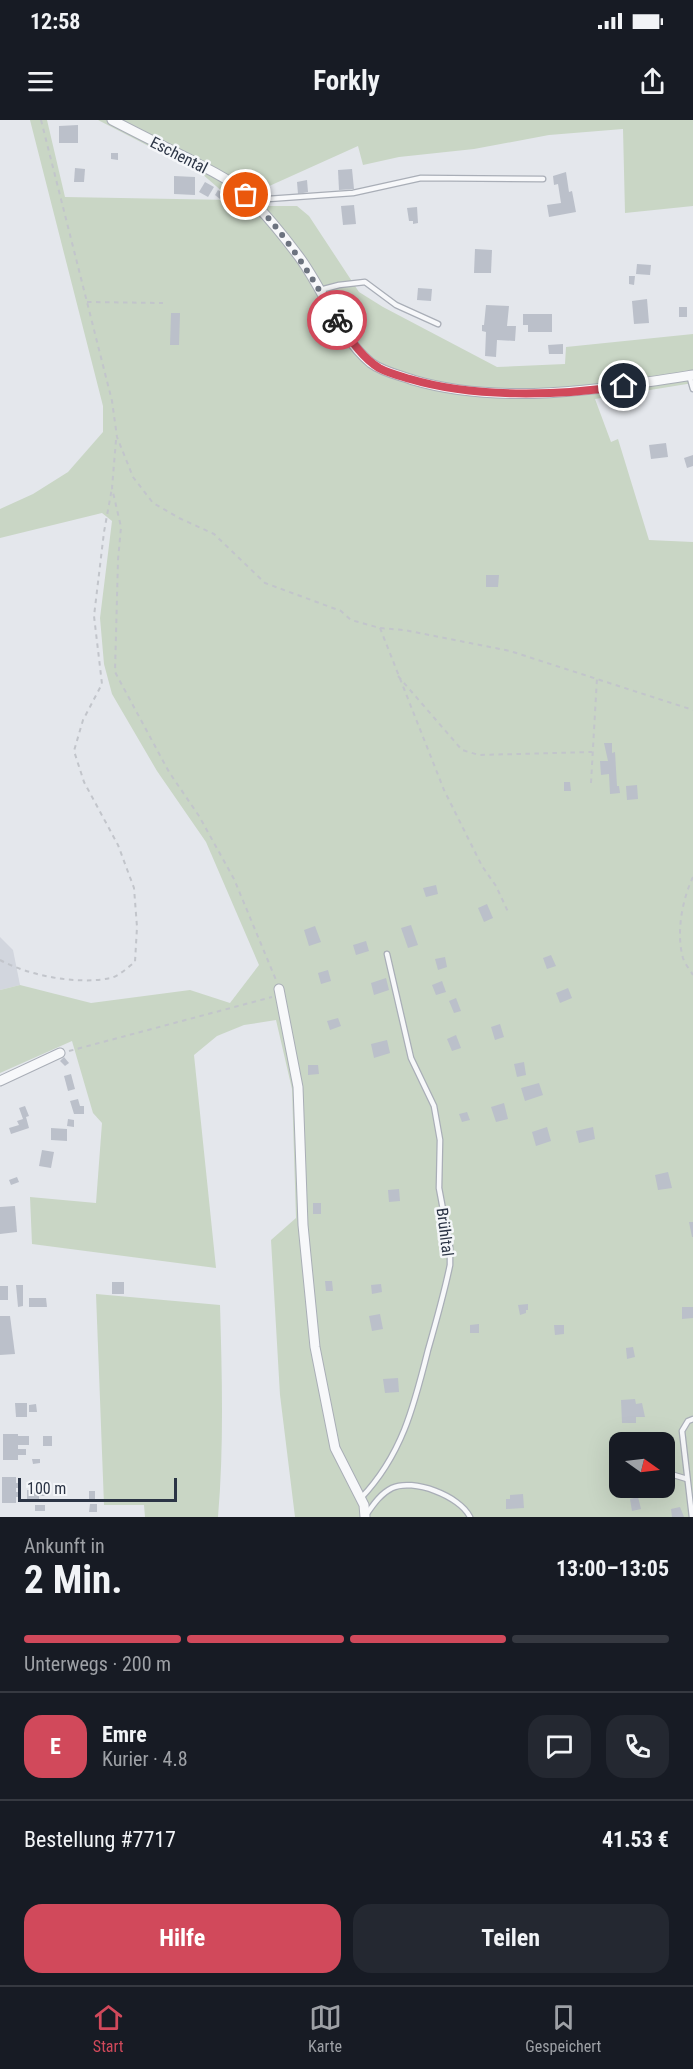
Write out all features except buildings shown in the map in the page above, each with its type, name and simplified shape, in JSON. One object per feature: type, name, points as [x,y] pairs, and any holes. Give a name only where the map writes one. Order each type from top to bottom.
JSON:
[{"type":"street","name":"Eschental","points":[[112,120],[216,174],[235,186],[256,205],[298,255],[337,320],[370,362],[381,369],[429,385],[465,391],[574,391],[602,389],[691,375]]},
{"type":"street","points":[[280,992],[298,1087],[303,1224],[315,1347],[335,1448],[363,1505],[364,1517]]},
{"type":"street","points":[[0,1081],[60,1053]]},
{"type":"lane","points":[[256,205],[268,199],[353,193],[421,178],[543,179]]},
{"type":"lane","points":[[320,290],[365,282],[396,305],[438,324]]},
{"type":"lane","points":[[691,375],[693,389]]},
{"type":"lane","name":"Brühltal","points":[[360,1498],[374,1484],[389,1463],[409,1422],[450,1265],[450,1246],[439,1188],[440,1140],[434,1106],[411,1058],[387,954]]},
{"type":"lane","points":[[692,1517],[682,1431],[688,1421],[693,1419]]},
{"type":"lane","points":[[675,1475],[687,1479]]},
{"type":"lane","points":[[364,1517],[378,1498],[392,1488],[404,1486],[423,1487],[439,1492],[467,1511],[470,1517]]},
{"type":"path","points":[[0,960],[27,972],[73,980],[113,978],[135,962],[137,927],[134,888],[118,845],[84,782],[74,751],[83,720],[102,684],[94,616],[117,437],[112,401],[41,120]]},
{"type":"path","points":[[87,302],[163,303]]},
{"type":"path","points":[[117,437],[134,477],[153,503],[214,534],[265,583],[341,611],[351,620],[380,628],[404,630],[510,651],[693,710]]},
{"type":"path","points":[[60,1053],[280,992],[234,879],[199,816],[169,771],[115,672],[121,527],[112,488]]},
{"type":"path","points":[[380,628],[396,674],[444,790],[509,914]]},
{"type":"path","points":[[396,674],[462,750],[479,755],[592,752]]},
{"type":"path","points":[[591,783],[597,678]]},
{"type":"path","points":[[693,876],[684,904],[680,936],[684,960],[693,975]]},
{"type":"shaded area","points":[[0,937],[13,950],[20,985],[0,990]]},
{"type":"green space","points":[[30,120],[47,120],[65,197],[232,200],[201,173],[98,120],[693,120],[693,206],[625,213],[623,129],[549,135],[474,149],[399,157],[363,165],[358,146],[256,192],[267,206],[297,206],[309,216],[359,292],[497,367],[565,364],[566,347],[693,334],[693,383],[595,399],[611,442],[618,439],[649,540],[693,542],[693,1517],[295,1517],[280,1395],[271,1240],[296,1218],[292,1089],[276,1020],[244,1025],[217,1036],[194,1055],[216,1268],[32,1244],[30,1197],[96,1203],[102,1123],[93,1113],[72,1041],[0,1073],[0,990],[20,985],[91,1003],[190,990],[230,1003],[259,965],[206,842],[157,771],[112,694],[104,664],[100,618],[112,521],[102,513],[0,538],[0,509],[33,494],[68,472],[103,432],[103,406]]},
{"type":"green space","points":[[96,1294],[220,1305],[222,1437],[218,1517],[145,1517],[144,1505],[104,1505]]},
{"type":"way so far","points":[[246,195],[298,255],[337,320]]},
{"type":"route","points":[[337,320],[370,362],[396,375],[429,385],[465,391],[506,392],[574,391],[624,386]]}]
